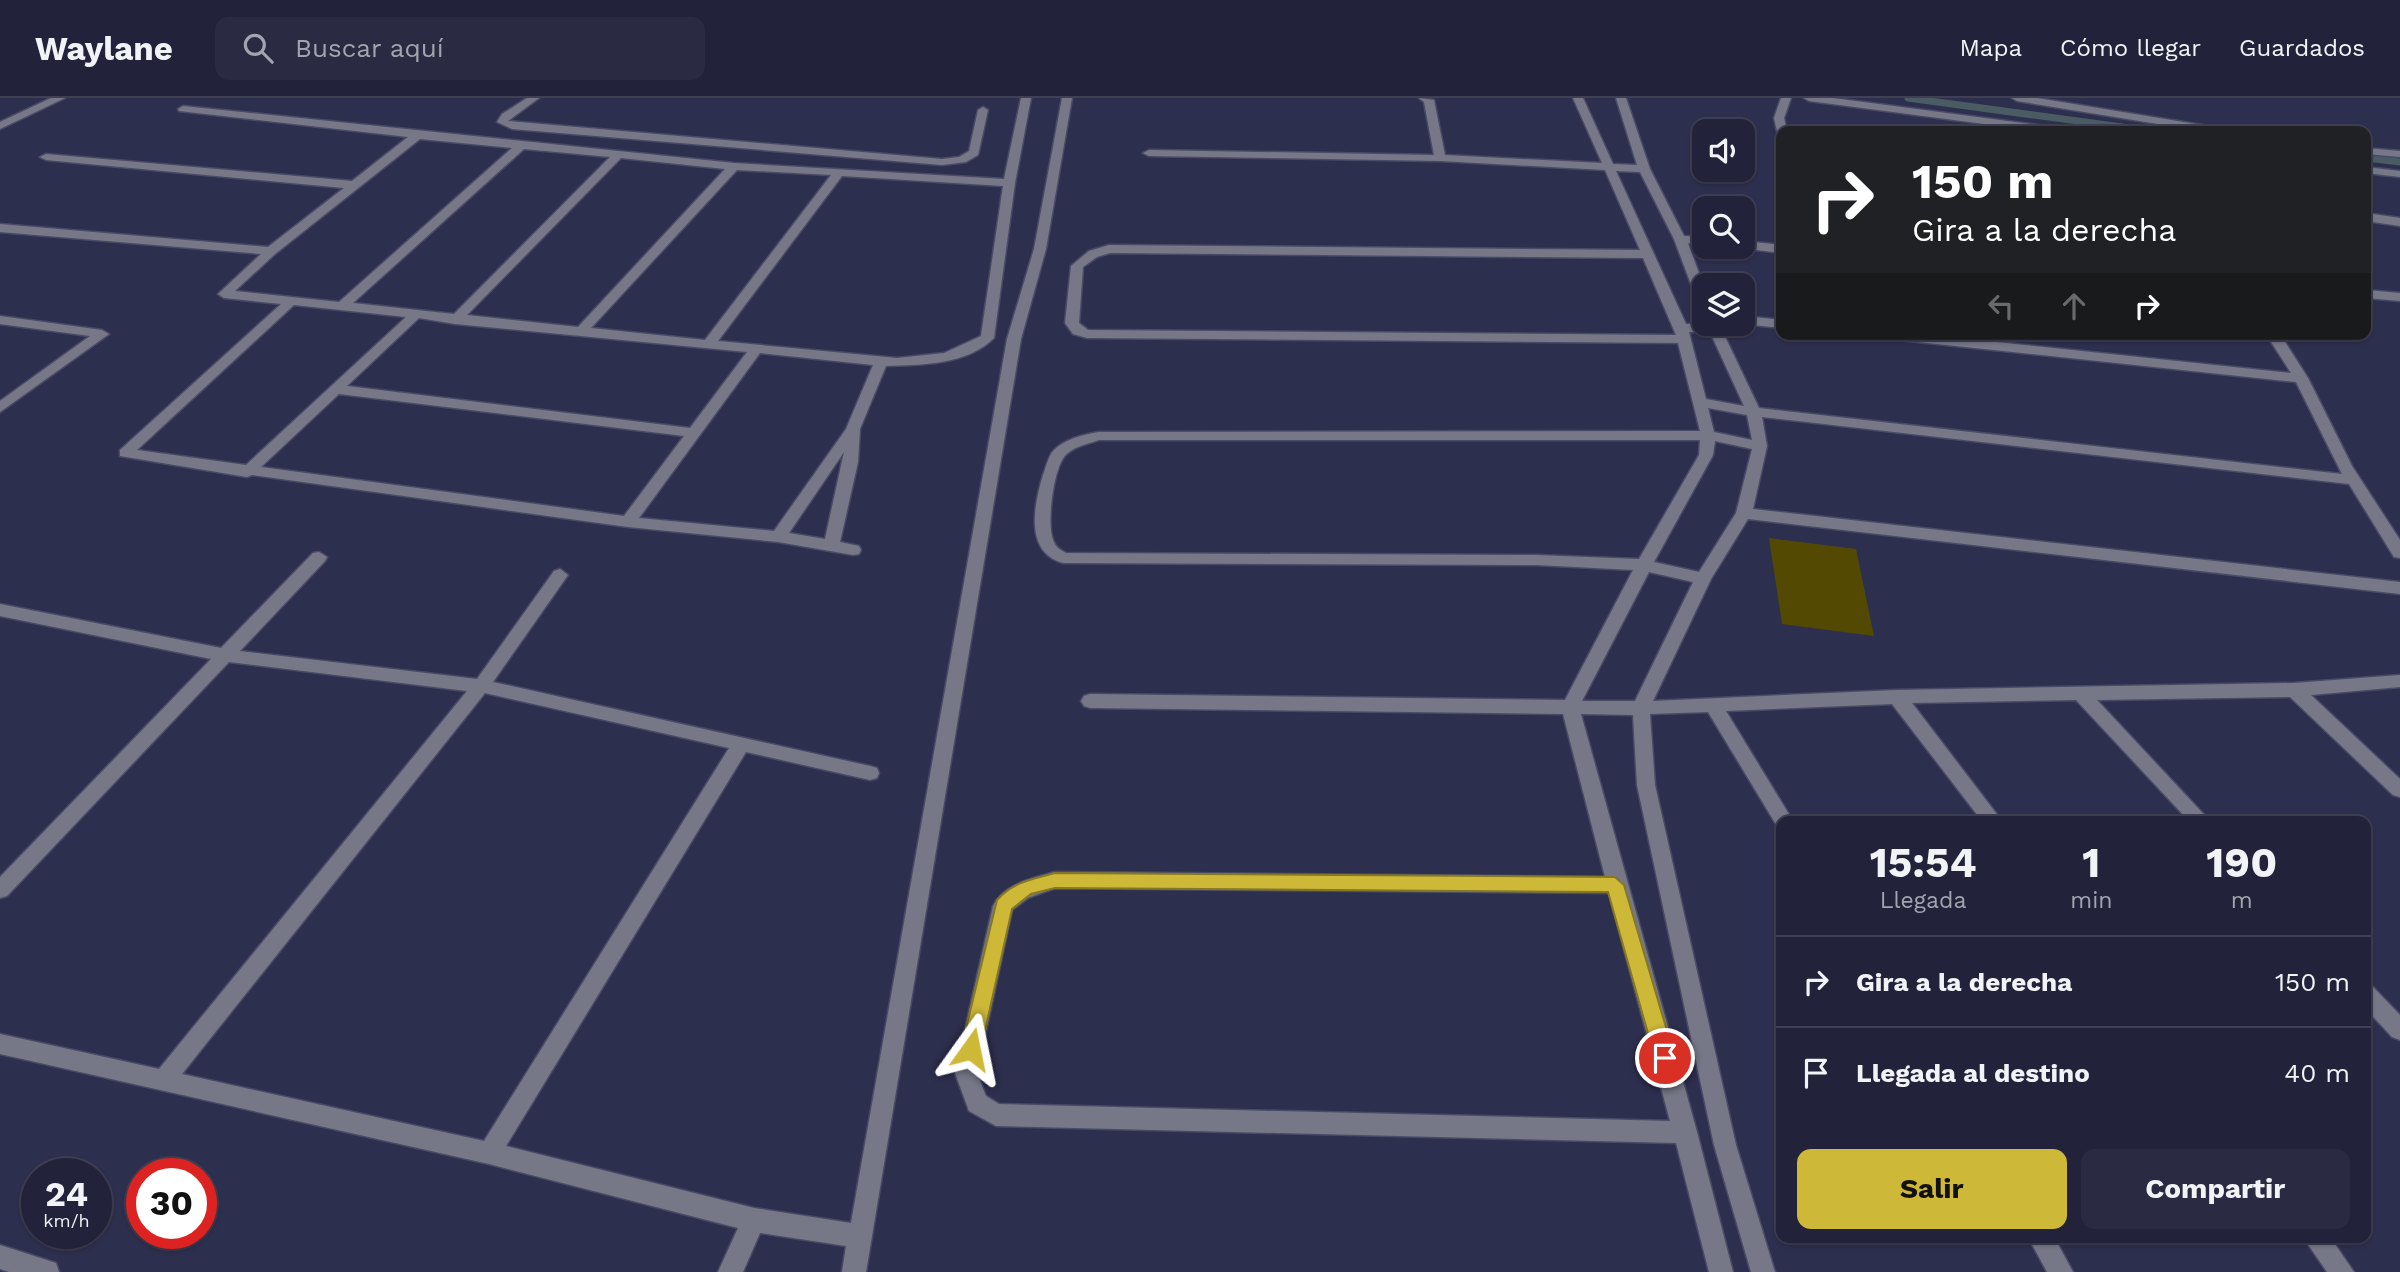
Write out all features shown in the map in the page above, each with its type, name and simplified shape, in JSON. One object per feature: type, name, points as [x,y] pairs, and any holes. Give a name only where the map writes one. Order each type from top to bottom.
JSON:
[{"type":"street","points":[[0,126],[60,98]]},
{"type":"street","points":[[534,98],[506,116],[502,122],[512,126],[942,162],[962,160],[974,153],[983,110]]},
{"type":"street","points":[[418,135],[271,251],[224,295],[881,362],[941,360],[966,351],[987,338],[1009,183],[1026,98]]},
{"type":"street","points":[[854,1272],[1014,339],[1040,249],[1067,98]]},
{"type":"street","points":[[1424,98],[1429,100],[1440,158]]},
{"type":"street","points":[[1578,98],[1650,254],[1682,334],[1708,435],[1706,455],[1644,565],[1570,707],[1615,885],[1686,1132],[1721,1272]]},
{"type":"street","points":[[1621,98],[1644,169],[1679,239],[1692,273]]},
{"type":"street","points":[[1781,126],[1779,118],[1786,98]]},
{"type":"street","points":[[1809,98],[2023,126]]},
{"type":"street","points":[[2017,98],[2189,126]]},
{"type":"street","points":[[183,108],[520,146],[734,166],[1009,183]]},
{"type":"street","points":[[340,308],[520,146]]},
{"type":"street","points":[[776,169],[790,151]]},
{"type":"street","points":[[2371,151],[2400,155]]},
{"type":"street","points":[[1149,153],[1440,158],[1644,169]]},
{"type":"street","points":[[455,320],[619,154]]},
{"type":"street","points":[[46,158],[354,185]]},
{"type":"street","points":[[580,332],[734,166]]},
{"type":"street","points":[[2371,171],[2400,174]]},
{"type":"street","points":[[708,345],[838,174]]},
{"type":"street","points":[[2371,218],[2400,222]]},
{"type":"street","points":[[0,228],[271,251]]},
{"type":"street","points":[[1679,239],[1692,240]]},
{"type":"street","points":[[1755,246],[1776,248]]},
{"type":"street","points":[[1650,254],[1109,249],[1093,254],[1077,266],[1072,324],[1078,331],[1087,334],[1682,334],[1692,332]]},
{"type":"street","points":[[2371,294],[2400,297]]},
{"type":"street","points":[[289,303],[125,453],[247,472],[628,522],[778,537],[853,550]]},
{"type":"street","points":[[247,472],[414,316]]},
{"type":"street","points":[[0,320],[102,334],[0,408]]},
{"type":"street","points":[[1755,321],[1776,323]]},
{"type":"street","points":[[1719,336],[1754,412],[1760,446],[1744,513],[1703,579],[1641,708],[1646,785],[1725,1146],[1763,1272]]},
{"type":"street","points":[[1936,340],[2301,379]]},
{"type":"street","points":[[2277,340],[2301,379],[2355,480],[2400,553]]},
{"type":"street","points":[[628,522],[756,349]]},
{"type":"street","points":[[778,537],[853,429],[881,362]]},
{"type":"street","points":[[336,389],[694,433]]},
{"type":"street","points":[[1701,402],[1754,412],[2355,480]]},
{"type":"street","points":[[831,545],[849,473],[853,429]]},
{"type":"street","points":[[1703,579],[1644,565],[1522,559],[1063,558],[1051,552],[1041,535],[1058,454],[1077,442],[1098,436],[1708,435],[1760,446]]},
{"type":"street","points":[[1744,513],[2400,589]]},
{"type":"street","points":[[0,890],[319,557]]},
{"type":"street","points":[[163,1081],[481,686],[559,575]]},
{"type":"street","points":[[0,610],[224,655],[481,686],[870,773]]},
{"type":"street","points":[[1090,701],[1641,708],[1897,697],[2294,690],[2400,681]]},
{"type":"street","points":[[2294,690],[2400,790]]},
{"type":"street","points":[[2081,694],[2196,816]]},
{"type":"street","points":[[1897,697],[1989,816]]},
{"type":"street","points":[[1712,703],[1781,816]]},
{"type":"street","points":[[489,1153],[742,743]]},
{"type":"street","points":[[1615,885],[1055,880],[1027,887],[1014,894],[1003,906],[966,1073],[977,1103],[996,1115],[1686,1132]]},
{"type":"street","points":[[2371,999],[2400,1030]]},
{"type":"street","points":[[0,1044],[489,1153],[754,1220],[860,1236]]},
{"type":"street","points":[[730,1272],[754,1220]]},
{"type":"street","points":[[2044,1243],[2061,1272]]},
{"type":"street","points":[[2320,1243],[2342,1272]]},
{"type":"street","points":[[0,1257],[47,1272]]},
{"type":"shaded area","points":[[1769,538],[1856,549],[1874,636],[1782,624]]},
{"type":"waterway","points":[[1908,98],[2114,126]]},
{"type":"waterway","points":[[2371,159],[2400,162]]},
{"type":"route","points":[[971,1049],[1003,906],[1014,894],[1027,887],[1055,880],[1615,885],[1665,1058]]}]
